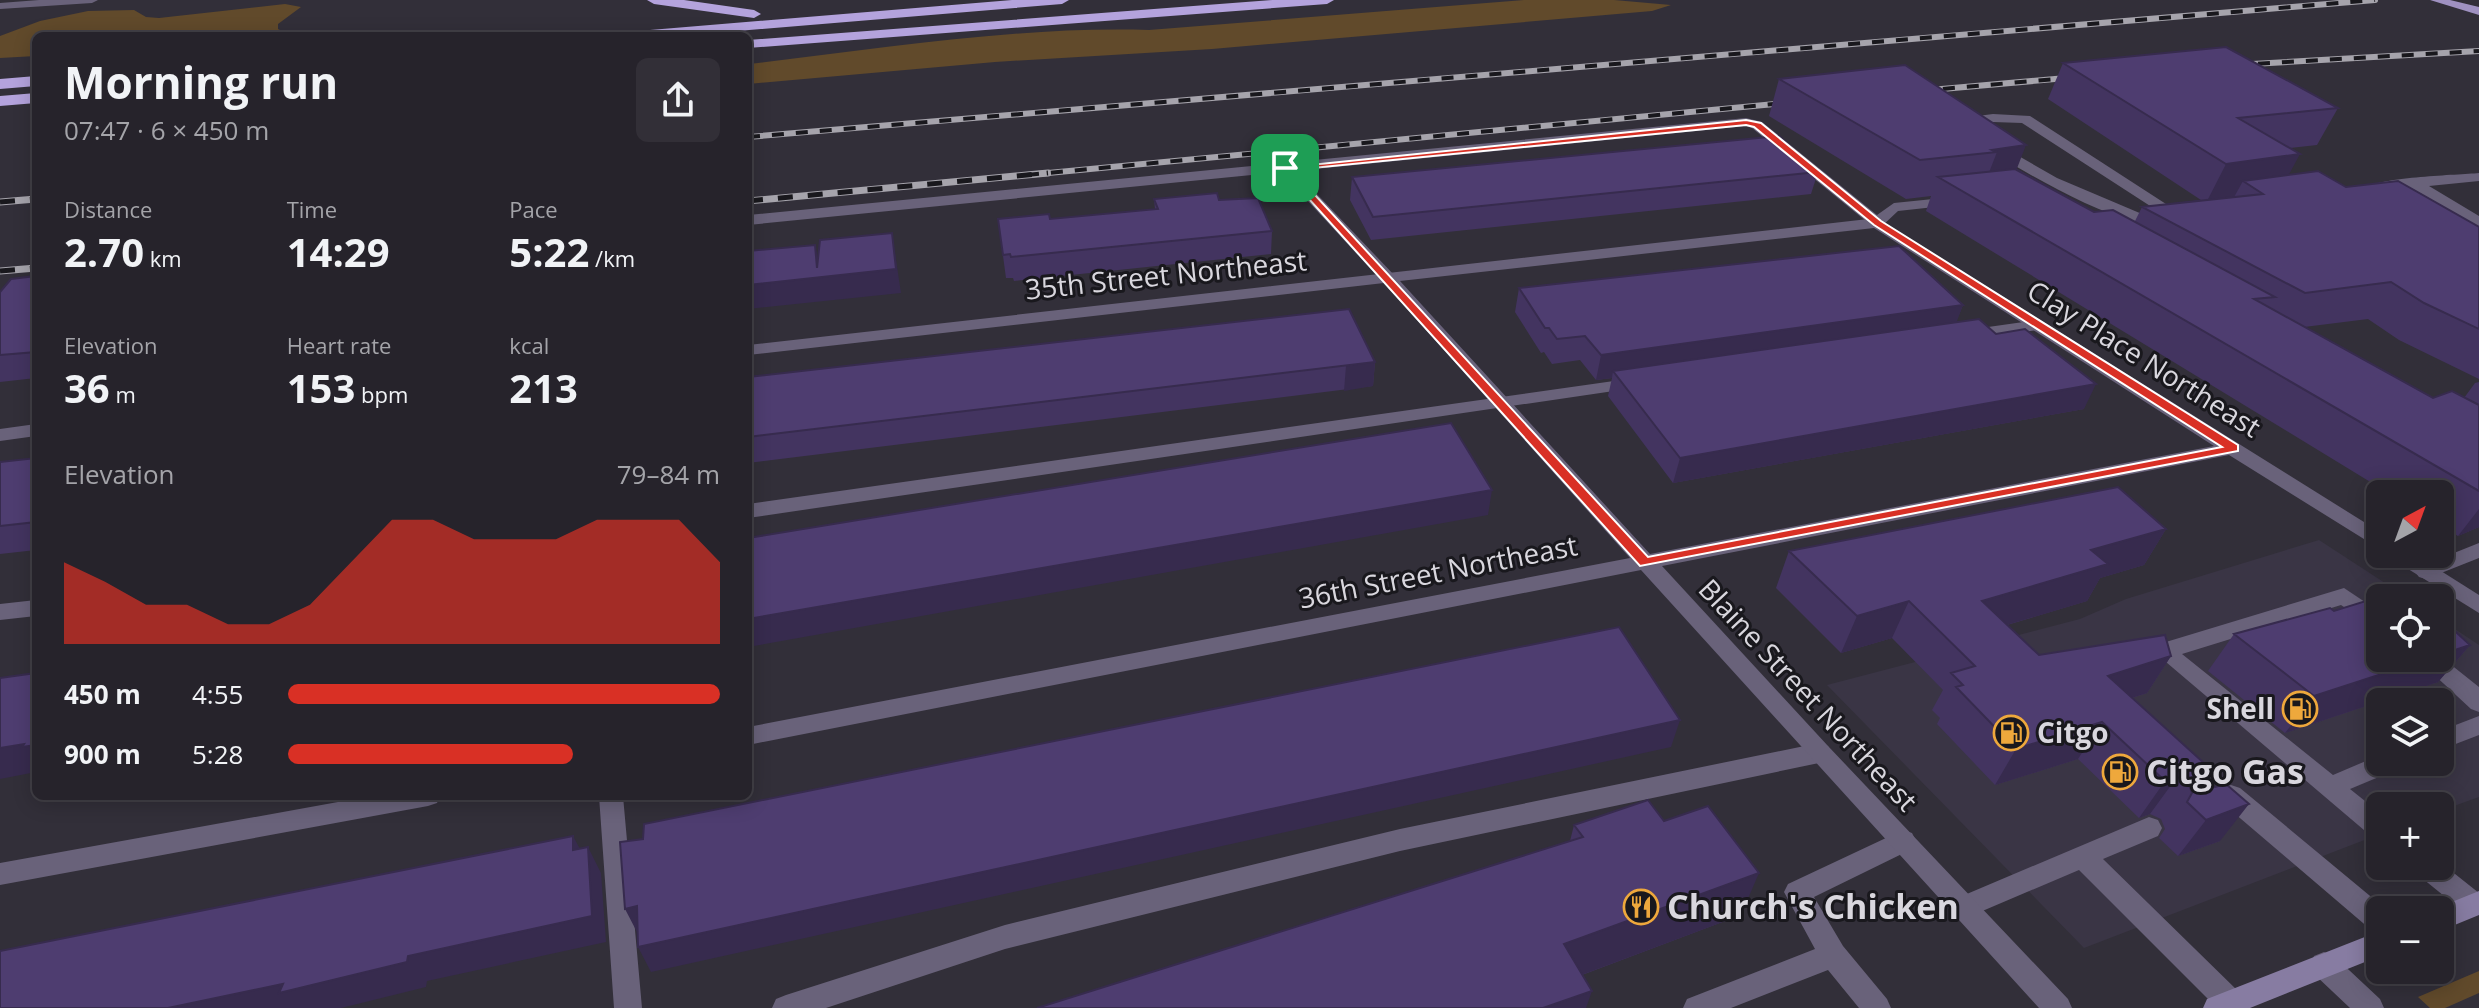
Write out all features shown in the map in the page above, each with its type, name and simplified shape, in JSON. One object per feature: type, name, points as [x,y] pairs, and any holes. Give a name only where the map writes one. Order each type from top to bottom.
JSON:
[{"type":"highway","points":[[654,0],[696,8],[778,15],[972,7]]},
{"type":"highway","points":[[674,32],[1062,0]]},
{"type":"highway","points":[[752,44],[1327,0]]},
{"type":"highway","points":[[0,82],[32,80]]},
{"type":"highway","points":[[0,101],[32,98]]},
{"type":"main road","points":[[2436,0],[2479,11]]},
{"type":"main road","points":[[2454,913],[2477,904]]},
{"type":"main road","points":[[2223,1005],[2366,948]]},
{"type":"street","points":[[0,6],[92,0]]},
{"type":"street","points":[[1993,118],[2025,119],[2183,214],[2140,219],[2052,181],[1979,140],[1961,122],[1993,118]]},
{"type":"street","name":"Clay Place Northeast","points":[[752,220],[1746,122],[1757,125],[1877,223],[2366,533]]},
{"type":"street","name":"Blaine Street Northeast","points":[[1285,168],[1819,753],[2058,1008]]},
{"type":"street","points":[[2364,188],[2479,177]]},
{"type":"street","points":[[2411,182],[2479,222]]},
{"type":"street","points":[[1877,223],[1894,207],[1974,198]]},
{"type":"street","name":"35th Street Northeast","points":[[752,350],[1877,223]]},
{"type":"street","points":[[1946,338],[2038,325]]},
{"type":"street","points":[[752,510],[1653,380]]},
{"type":"street","points":[[0,435],[32,431]]},
{"type":"street","name":"36th Street Northeast","points":[[752,735],[2233,448]]},
{"type":"street","points":[[2426,572],[2479,550]]},
{"type":"street","points":[[2420,568],[2479,605]]},
{"type":"street","points":[[2366,612],[2344,596],[2164,651],[2366,817]]},
{"type":"street","points":[[0,612],[32,608]]},
{"type":"street","points":[[2448,672],[2474,690]]},
{"type":"street","points":[[2454,735],[2479,725]]},
{"type":"street","points":[[786,1008],[1035,930],[1400,840],[1819,753]]},
{"type":"street","points":[[2329,787],[2366,772]]},
{"type":"street","points":[[2202,806],[2231,795],[2366,909]]},
{"type":"street","points":[[0,874],[406,800]]},
{"type":"street","points":[[611,800],[628,1008]]},
{"type":"street","points":[[1964,907],[2149,828]]},
{"type":"street","points":[[1877,1008],[1833,955],[1797,892],[1903,841]]},
{"type":"street","points":[[2083,857],[2223,1005]]},
{"type":"street","points":[[2445,880],[2477,904]]},
{"type":"street","points":[[1697,1008],[1833,955]]},
{"type":"street","points":[[2324,965],[2370,1008]]},
{"type":"shaded area","points":[[1524,0],[1614,0],[1671,5],[1652,11],[1212,49],[995,62],[752,84],[752,64],[999,35],[1149,30]]},
{"type":"shaded area","points":[[285,4],[301,7],[278,24],[278,29],[284,32],[32,32],[32,56],[0,58],[0,36],[40,21],[88,11],[134,10],[146,17]]},
{"type":"shaded area","points":[[2319,540],[2387,584],[2366,584],[2366,672],[2454,672],[2454,628],[2479,645],[2479,797],[2454,806],[2454,792],[2366,792],[2366,839],[2084,948],[1827,685],[2080,619],[2126,599]]},
{"type":"shaded area","points":[[2479,971],[2479,993],[2445,1008],[2430,1008],[2418,997],[2454,984]]},
{"type":"building","points":[[2226,47],[2338,108],[2238,118],[2300,154],[2226,164],[2063,63]]},
{"type":"building","points":[[1905,65],[2026,145],[1992,150],[1997,152],[1920,160],[1779,79]]},
{"type":"building","points":[[1779,136],[1818,172],[1373,217],[1352,177]]},
{"type":"building","points":[[2015,169],[2094,212],[2113,210],[2275,297],[2254,299],[2433,398],[2452,391],[2479,405],[2479,491],[1938,177]]},
{"type":"building","points":[[2318,171],[2346,187],[2398,181],[2479,227],[2479,329],[2424,303],[2391,282],[2305,293],[2142,207],[2263,194],[2243,181]]},
{"type":"building","points":[[1217,193],[1219,200],[1258,198],[1272,231],[1011,257],[1010,254],[1003,255],[998,219],[1049,214],[1050,219],[1158,209],[1154,199]]},
{"type":"building","points":[[892,233],[896,269],[752,285],[752,251],[815,245],[817,268],[820,240]]},
{"type":"building","points":[[1899,246],[1963,305],[1601,355],[1585,336],[1557,339],[1549,328],[1545,328],[1519,288]]},
{"type":"building","points":[[32,276],[32,352],[0,355],[0,292],[11,279]]},
{"type":"building","points":[[1349,309],[1375,362],[752,437],[752,377]]},
{"type":"building","points":[[1979,319],[1996,334],[2025,329],[2096,384],[1680,458],[1613,371]]},
{"type":"building","points":[[1451,423],[1492,490],[752,618],[752,537]]},
{"type":"building","points":[[32,458],[32,522],[0,526],[0,462]]},
{"type":"building","points":[[2118,487],[2166,529],[2091,550],[2108,564],[1982,601],[2039,655],[2165,635],[2171,656],[2108,676],[2205,764],[2200,773],[2204,783],[2215,787],[2226,784],[2249,804],[2206,820],[2187,802],[2192,793],[2188,782],[2177,777],[2165,781],[2102,722],[2016,749],[1956,687],[1963,685],[1951,673],[1975,666],[1909,601],[1857,616],[1789,551]]},
{"type":"building","points":[[2366,601],[2366,672],[2388,672],[2314,696],[2234,634],[2330,608],[2334,611]]},
{"type":"building","points":[[1619,627],[1680,720],[638,947],[637,906],[625,909],[620,842],[643,839],[644,824]]},
{"type":"building","points":[[2454,630],[2470,645],[2454,650]]},
{"type":"building","points":[[32,674],[32,746],[0,748],[0,678]]},
{"type":"building","points":[[1648,800],[1664,821],[1708,806],[1759,873],[1564,944],[1592,991],[1543,1008],[1037,1008],[1583,837],[1574,825]]},
{"type":"building","points":[[573,836],[573,850],[588,847],[592,916],[408,956],[407,962],[279,993],[283,984],[168,1008],[0,1008],[0,951]]},
{"type":"railway","points":[[752,137],[2375,0]]},
{"type":"railway","points":[[2234,65],[2479,51]]},
{"type":"railway","points":[[1919,91],[2078,77]]},
{"type":"railway","points":[[1027,175],[1795,102]]},
{"type":"railway","points":[[752,201],[1048,173]]},
{"type":"railway","points":[[0,202],[32,199]]},
{"type":"railway","points":[[0,271],[32,268]]},
{"type":"place","name":"Shell","points":[[2300,709]]},
{"type":"place","name":"Citgo","points":[[2011,733]]},
{"type":"place","name":"Citgo Gas","points":[[2120,772]]},
{"type":"place","name":"Church's Chicken","points":[[1641,907]]},
{"type":"route","points":[[1746,122],[1757,125],[1877,223],[2233,448],[1645,562],[1285,168],[1746,122]]}]
